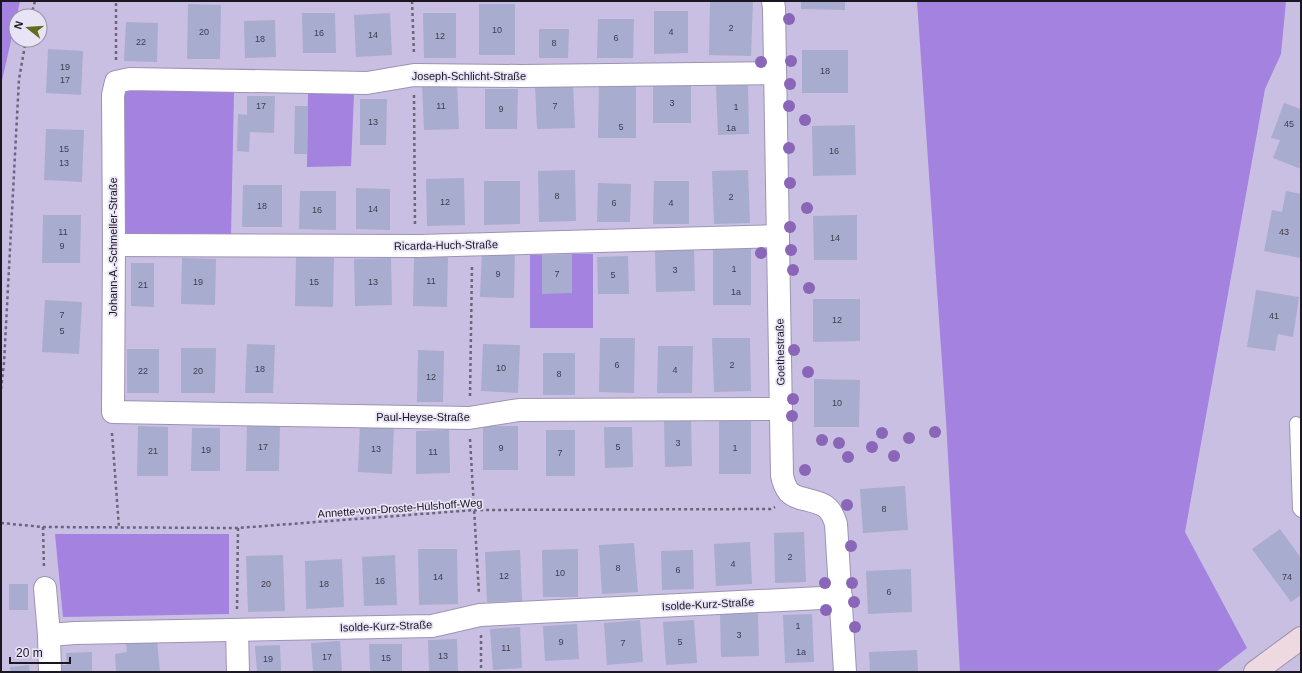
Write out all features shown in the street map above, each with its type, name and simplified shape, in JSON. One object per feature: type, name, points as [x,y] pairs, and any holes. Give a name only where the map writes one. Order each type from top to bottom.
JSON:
[{"type":"street","name":"Goethestraße","points":[[773,1],[782,475],[784,485],[790,493],[797,497]]},
{"type":"street","name":"Joseph-Schlicht-Straße","points":[[116,82],[130,80],[367,83],[414,75],[522,76],[775,73]]},
{"type":"street","name":"Johann-A.-Schmeller-Straße","points":[[113,412],[113,95],[116,82]]},
{"type":"street","name":"Ricarda-Huch-Straße","points":[[114,245],[419,246],[778,236]]},
{"type":"street","name":"Paul-Heyse-Straße","points":[[113,412],[469,418],[519,410],[780,409]]},
{"type":"street","points":[[797,497],[820,503],[827,507],[833,514],[836,524],[845,672]]},
{"type":"street","points":[[45,588],[49,635],[50,672]]},
{"type":"street","name":"Isolde-Kurz-Straße","points":[[49,635],[432,626],[480,615],[841,597]]},
{"type":"street","points":[[237,630],[238,672]]},
{"type":"street","points":[[1255,672],[1301,638]]},
{"type":"lane","points":[[1296,423],[1301,511]]},
{"type":"path","points":[[116,1],[116,82]]},
{"type":"path","points":[[412,1],[415,233],[419,246]]},
{"type":"path","points":[[1,390],[19,79],[25,48]]},
{"type":"path","points":[[472,245],[469,418],[480,615],[481,672]]},
{"type":"path","points":[[113,412],[112,431],[119,528]]},
{"type":"path","name":"Annette-von-Droste-Hülshoff-Weg","points":[[1,523],[43,527],[238,528],[474,510],[771,509],[797,497]]},
{"type":"path","points":[[43,527],[45,588]]},
{"type":"path","points":[[237,630],[238,528]]},
{"type":"shaded area","points":[[1,1],[20,1],[18,8],[8,8],[8,48],[9,48],[1,85]]},
{"type":"shaded area","points":[[917,1],[1286,1],[1281,54],[1265,89],[1185,532],[1247,648],[1216,672],[960,672],[946,420]]},
{"type":"shaded area","points":[[130,89],[234,92],[231,235],[130,237],[123,233],[123,98],[125,92]]},
{"type":"shaded area","points":[[308,92],[354,94],[351,166],[307,167]]},
{"type":"shaded area","points":[[572,254],[593,254],[593,328],[530,328],[530,255],[542,255],[542,293],[572,293]]},
{"type":"shaded area","points":[[55,534],[229,534],[229,614],[63,617]]},
{"type":"building","points":[[710,1],[753,1],[751,56],[709,55]]},
{"type":"building","points":[[801,1],[845,1],[845,10],[801,9]]},
{"type":"building","points":[[188,4],[221,5],[220,59],[187,59]]},
{"type":"building","points":[[479,4],[515,4],[515,55],[479,55]]},
{"type":"building","points":[[654,11],[688,11],[688,53],[654,54]]},
{"type":"building","points":[[302,13],[335,13],[336,53],[303,53]]},
{"type":"building","points":[[390,13],[392,55],[356,57],[354,15]]},
{"type":"building","points":[[423,13],[456,13],[456,58],[424,58]]},
{"type":"building","points":[[598,19],[634,19],[633,58],[597,58]]},
{"type":"building","points":[[275,20],[276,57],[245,58],[244,21]]},
{"type":"building","points":[[126,22],[158,23],[157,62],[124,61]]},
{"type":"building","points":[[539,29],[569,29],[568,58],[539,58]]},
{"type":"building","points":[[48,49],[83,51],[81,95],[46,93]]},
{"type":"building","points":[[802,50],[848,50],[848,93],[802,93]]},
{"type":"building","points":[[599,81],[636,81],[636,138],[598,138]]},
{"type":"building","points":[[457,82],[459,129],[424,130],[422,83]]},
{"type":"building","points":[[653,82],[691,83],[691,123],[653,123]]},
{"type":"building","points":[[573,83],[575,128],[537,129],[535,85]]},
{"type":"building","points":[[748,85],[749,134],[718,135],[716,86]]},
{"type":"building","points":[[485,89],[518,89],[517,129],[485,129]]},
{"type":"building","points":[[247,96],[275,96],[274,133],[250,132],[249,152],[237,151],[238,114],[247,115]]},
{"type":"building","points":[[360,99],[387,99],[386,145],[360,145]]},
{"type":"building","points":[[1284,103],[1301,109],[1301,169],[1273,158],[1280,140],[1271,138]]},
{"type":"building","points":[[295,106],[308,106],[307,154],[294,154]]},
{"type":"building","points":[[855,125],[856,175],[813,176],[812,126]]},
{"type":"building","points":[[46,129],[84,130],[82,182],[44,180]]},
{"type":"building","points":[[575,170],[576,221],[539,222],[538,171]]},
{"type":"building","points":[[748,170],[750,223],[714,224],[712,171]]},
{"type":"building","points":[[464,178],[465,225],[427,226],[426,179]]},
{"type":"building","points":[[484,181],[520,181],[520,224],[484,225]]},
{"type":"building","points":[[654,181],[689,181],[689,224],[653,224]]},
{"type":"building","points":[[598,183],[631,184],[630,222],[597,222]]},
{"type":"building","points":[[243,185],[282,185],[282,227],[242,227]]},
{"type":"building","points":[[356,188],[390,189],[390,230],[356,229]]},
{"type":"building","points":[[300,191],[336,191],[336,230],[299,229]]},
{"type":"building","points":[[1286,191],[1301,194],[1301,258],[1264,251],[1272,210],[1282,212]]},
{"type":"building","points":[[43,215],[81,215],[80,263],[42,263]]},
{"type":"building","points":[[857,215],[857,260],[814,260],[813,216]]},
{"type":"building","points":[[694,248],[695,291],[656,292],[655,249]]},
{"type":"building","points":[[713,248],[751,248],[751,305],[713,305]]},
{"type":"building","points":[[482,250],[515,251],[514,298],[480,297]]},
{"type":"building","points":[[572,254],[572,293],[542,294],[542,255]]},
{"type":"building","points":[[414,256],[448,256],[447,307],[413,306]]},
{"type":"building","points":[[628,256],[629,294],[598,294],[597,257]]},
{"type":"building","points":[[296,257],[334,258],[333,307],[295,306]]},
{"type":"building","points":[[182,258],[216,259],[215,305],[181,304]]},
{"type":"building","points":[[391,258],[392,305],[355,306],[354,259]]},
{"type":"building","points":[[131,263],[154,263],[154,307],[131,306]]},
{"type":"building","points":[[1256,290],[1299,297],[1293,337],[1278,334],[1275,351],[1247,347]]},
{"type":"building","points":[[813,299],[860,299],[860,341],[813,342]]},
{"type":"building","points":[[45,300],[82,302],[79,354],[42,352]]},
{"type":"building","points":[[600,338],[635,338],[634,393],[599,392]]},
{"type":"building","points":[[712,338],[750,338],[751,391],[714,392]]},
{"type":"building","points":[[247,344],[275,345],[273,393],[245,393]]},
{"type":"building","points":[[483,344],[520,345],[518,393],[481,391]]},
{"type":"building","points":[[658,346],[693,346],[692,393],[657,393]]},
{"type":"building","points":[[181,348],[216,348],[215,393],[181,393]]},
{"type":"building","points":[[127,349],[159,349],[159,393],[127,393]]},
{"type":"building","points":[[418,350],[444,351],[443,402],[417,402]]},
{"type":"building","points":[[543,353],[575,353],[575,395],[543,395]]},
{"type":"building","points":[[814,379],[860,380],[859,427],[814,427]]},
{"type":"building","points":[[664,419],[691,419],[692,466],[665,467]]},
{"type":"building","points":[[719,421],[751,421],[751,474],[719,474]]},
{"type":"building","points":[[247,423],[280,424],[279,471],[246,471]]},
{"type":"building","points":[[360,424],[394,426],[392,474],[358,472]]},
{"type":"building","points":[[138,426],[168,427],[168,476],[137,476]]},
{"type":"building","points":[[483,426],[518,426],[518,470],[483,470]]},
{"type":"building","points":[[604,427],[632,427],[633,467],[605,468]]},
{"type":"building","points":[[192,428],[220,428],[220,471],[191,471]]},
{"type":"building","points":[[449,430],[450,473],[416,474],[416,431]]},
{"type":"building","points":[[546,430],[575,430],[575,476],[546,476]]},
{"type":"building","points":[[905,486],[908,530],[863,533],[860,489]]},
{"type":"building","points":[[1280,529],[1301,558],[1301,595],[1291,602],[1252,549]]},
{"type":"building","points":[[804,532],[806,582],[775,583],[774,533]]},
{"type":"building","points":[[750,542],[752,584],[716,586],[714,544]]},
{"type":"building","points":[[634,543],[638,592],[602,594],[599,545]]},
{"type":"building","points":[[418,549],[457,549],[458,604],[419,605]]},
{"type":"building","points":[[578,549],[578,597],[543,597],[542,550]]},
{"type":"building","points":[[520,550],[522,601],[487,602],[485,552]]},
{"type":"building","points":[[693,550],[694,589],[662,590],[661,551]]},
{"type":"building","points":[[283,555],[285,611],[248,612],[246,556]]},
{"type":"building","points":[[395,555],[397,605],[364,606],[362,557]]},
{"type":"building","points":[[342,559],[344,607],[306,609],[305,561]]},
{"type":"building","points":[[911,569],[912,612],[868,614],[866,571]]},
{"type":"building","points":[[9,584],[28,584],[28,610],[9,610]]},
{"type":"building","points":[[758,613],[759,656],[721,657],[720,614]]},
{"type":"building","points":[[812,614],[814,662],[785,663],[783,615]]},
{"type":"building","points":[[640,620],[643,662],[607,665],[604,623]]},
{"type":"building","points":[[694,620],[697,663],[666,665],[663,622]]},
{"type":"building","points":[[577,624],[579,659],[545,661],[543,626]]},
{"type":"building","points":[[520,627],[522,668],[493,670],[490,629]]},
{"type":"building","points":[[457,639],[458,672],[429,672],[428,640]]},
{"type":"building","points":[[157,640],[160,672],[116,672],[115,654],[127,652],[126,643]]},
{"type":"building","points":[[340,641],[342,672],[313,672],[311,643]]},
{"type":"building","points":[[369,644],[402,644],[402,672],[370,672]]},
{"type":"building","points":[[280,645],[281,672],[257,672],[255,646]]},
{"type":"building","points":[[917,650],[918,672],[870,672],[869,652]]},
{"type":"building","points":[[92,652],[92,672],[59,672],[59,665],[67,665],[66,653]]},
{"type":"building","points":[[29,665],[30,672],[11,672],[10,667]]}]
